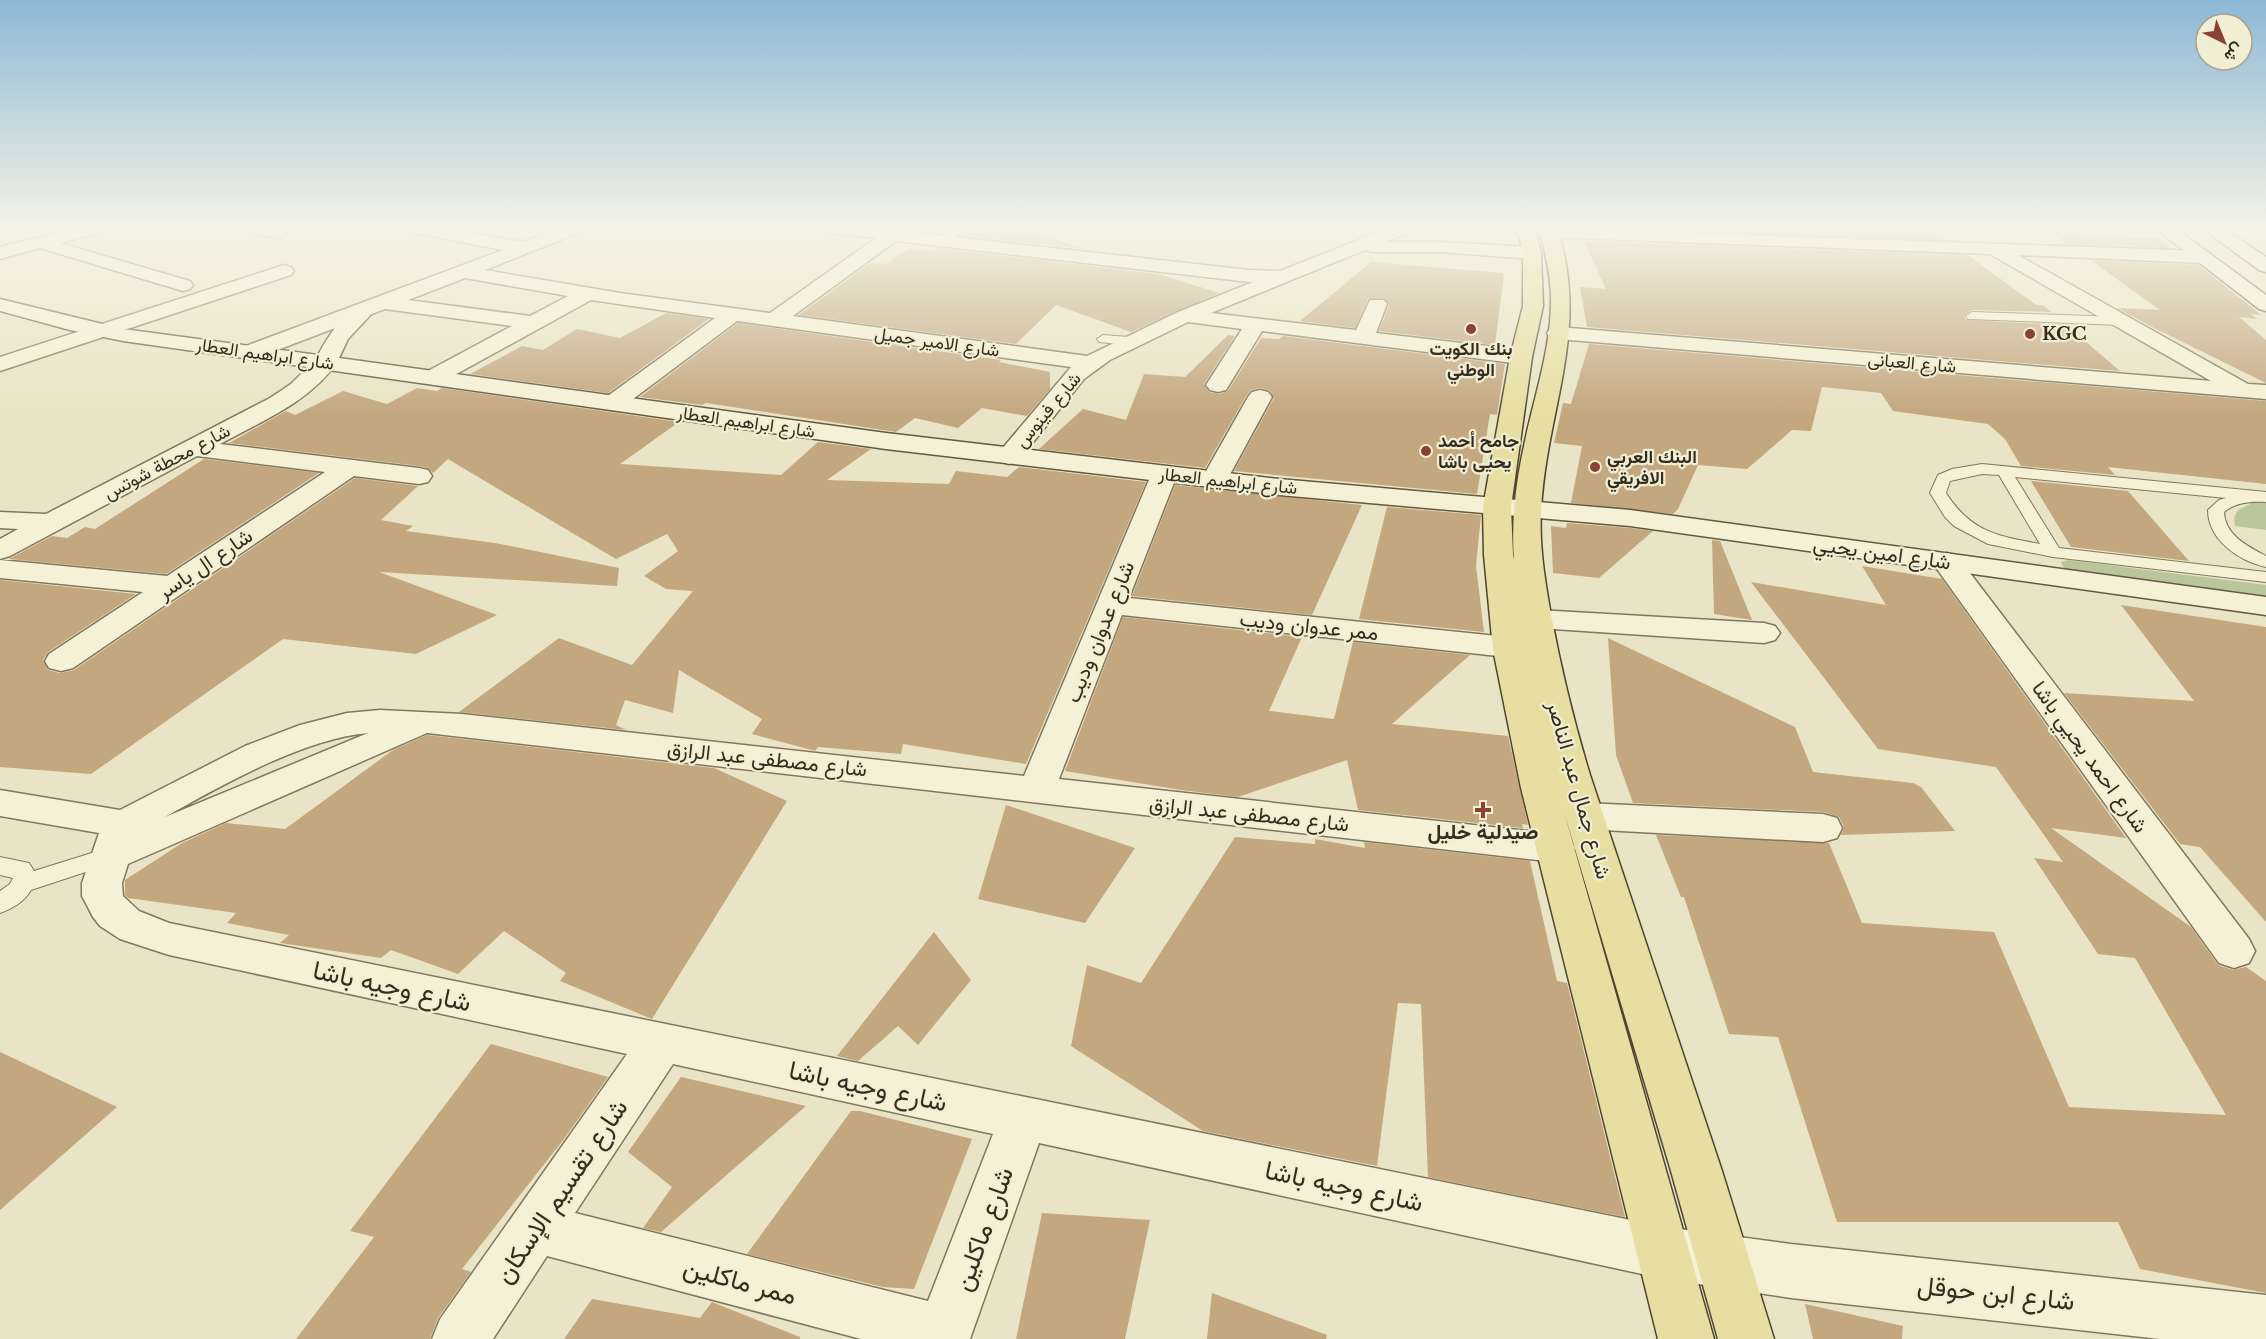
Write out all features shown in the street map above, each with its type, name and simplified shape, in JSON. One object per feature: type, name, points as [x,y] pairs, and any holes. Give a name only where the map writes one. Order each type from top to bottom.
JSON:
[{"type":"main road","name":"شارع جمال عبد الناصر","points":[[1534,290],[1533,306],[1521,357],[1512,508],[1527,535],[1543,656],[1557,718],[1585,816],[1725,1263],[1746,1339]]},
{"type":"main road","name":"شارع جمال عبد الناصر","points":[[1562,290],[1562,308],[1557,333],[1512,508],[1497,531],[1507,647],[1521,714],[1555,848],[1665,1253],[1686,1339]]},
{"type":"street","points":[[0,364],[224,290]]},
{"type":"street","points":[[251,352],[415,290]]},
{"type":"street","name":"شارع الامير جميل","points":[[567,290],[1090,363]]},
{"type":"street","points":[[774,320],[815,290]]},
{"type":"street","name":"شارع فينوس","points":[[1009,456],[1065,387],[1090,363],[1129,341],[1247,290]]},
{"type":"street","points":[[2067,290],[2260,395]]},
{"type":"street","points":[[2247,290],[2266,305]]},
{"type":"street","points":[[434,378],[587,294]]},
{"type":"street","points":[[1363,338],[1377,303]]},
{"type":"street","name":"شارع ابراهيم العطار","points":[[0,304],[100,331],[810,431],[1164,475],[1512,508]]},
{"type":"street","points":[[375,306],[533,323]]},
{"type":"street","name":"شارع محطة شوتس","points":[[0,550],[195,448],[292,393],[315,375],[326,362],[339,336],[375,306]]},
{"type":"street","points":[[613,403],[732,315]]},
{"type":"street","points":[[1185,316],[1521,357]]},
{"type":"street","points":[[1218,385],[1255,325]]},
{"type":"street","name":"شارع العبانى","points":[[1557,333],[2260,395]]},
{"type":"street","points":[[1214,480],[1260,397]]},
{"type":"street","points":[[195,448],[419,476]]},
{"type":"street","name":"شارع ال ياسر","points":[[61,661],[348,468]]},
{"type":"street","name":"شارع عدوان وديب","points":[[1036,789],[1164,475]]},
{"type":"street","name":"شارع امين يحيي","points":[[1512,508],[1630,518],[2266,606]]},
{"type":"street","points":[[0,520],[52,523]]},
{"type":"street","name":"شارع احمد يحيي باشا","points":[[1947,562],[2234,951]]},
{"type":"street","points":[[0,569],[172,586]]},
{"type":"street","name":"ممر عدوان وديب","points":[[1111,605],[1507,647]]},
{"type":"street","points":[[1538,619],[1764,633]]},
{"type":"street","name":"شارع مصطفى عبد الرازق","points":[[119,840],[426,722],[1555,848]]},
{"type":"street","points":[[0,803],[119,840]]},
{"type":"street","points":[[1585,816],[1823,828]]},
{"type":"street","name":"شارع وجيه باشا","points":[[119,840],[102,883],[105,903],[119,920],[140,932],[1023,1119],[1665,1253],[1725,1263]]},
{"type":"street","name":"شارع تقسيم الإسكان","points":[[460,1339],[662,1042]]},
{"type":"street","name":"شارع ماكلين","points":[[943,1336],[1023,1119]]},
{"type":"street","name":"ممر ماكلين","points":[[536,1227],[943,1336]]},
{"type":"street","name":"شارع ابن حوقل","points":[[1725,1263],[2266,1323]]},
{"type":"lane","points":[[1972,316],[2121,321]]},
{"type":"lane","points":[[1103,339],[1129,341]]},
{"type":"lane","points":[[2265,497],[1982,470],[1952,474],[1943,478],[1938,493],[1951,514],[1975,532],[1994,540],[2053,552],[2266,577]]},
{"type":"lane","points":[[2004,471],[2053,552]]},
{"type":"lane","points":[[2265,497],[2242,498],[2225,502],[2216,510],[2214,520],[2221,532],[2236,545],[2266,562]]},
{"type":"lane","points":[[0,904],[19,890],[24,883],[119,840]]},
{"type":"lane","points":[[0,866],[21,869],[24,873],[24,883]]},
{"type":"green space","points":[[2266,502],[2266,530],[2235,526],[2234,518],[2238,510],[2252,503]]},
{"type":"green space","points":[[2068,560],[2266,585],[2266,598],[2065,571],[2061,562]]},
{"type":"building","points":[[832,290],[1211,290],[1219,293],[1131,332],[1056,305],[1016,344],[799,315]]},
{"type":"building","points":[[1337,290],[1502,290],[1495,345],[1379,331],[1389,305],[1384,298],[1368,299],[1355,328],[1300,321]]},
{"type":"building","points":[[1581,290],[2016,290],[2036,305],[2043,305],[2051,312],[1972,310],[1964,316],[1966,320],[2066,325],[2120,371],[1587,327]]},
{"type":"building","points":[[2133,290],[2231,290],[2261,315],[2251,314],[2257,319],[2239,317],[2266,340],[2266,383],[2117,308],[2160,310]]},
{"type":"building","points":[[666,313],[709,319],[608,393],[470,374],[522,346],[543,350],[577,329],[620,338]]},
{"type":"building","points":[[738,323],[1001,360],[999,362],[1050,372],[1050,389],[1027,416],[982,408],[958,428],[915,418],[896,432],[706,403],[702,405],[640,397]]},
{"type":"building","points":[[1228,335],[1235,336],[1204,384],[1209,392],[1219,394],[1228,391],[1261,338],[1279,339],[1283,336],[1505,364],[1497,415],[1490,414],[1477,494],[1234,471],[1274,398],[1270,391],[1261,388],[1251,390],[1246,396],[1205,468],[1039,449],[1083,409],[1126,420],[1144,374],[1185,377]]},
{"type":"building","points":[[1589,344],[2266,401],[2266,484],[2108,467],[2115,475],[2021,466],[2005,439],[1988,424],[1893,411],[1881,393],[1822,387],[1811,431],[1792,430],[1747,469],[1698,465],[1678,509],[1673,514],[1571,503],[1582,446],[1554,443],[1563,403],[1571,404]]},
{"type":"building","points":[[417,388],[437,391],[442,388],[679,422],[620,464],[781,475],[818,442],[871,449],[827,480],[949,484],[956,471],[1007,477],[1019,467],[1146,482],[1026,764],[903,744],[901,754],[818,747],[815,751],[752,734],[762,719],[679,670],[673,713],[625,700],[616,725],[626,730],[459,712],[559,638],[632,665],[693,591],[666,589],[644,576],[678,551],[667,534],[616,559],[448,459],[433,473],[428,468],[419,466],[229,443],[286,411],[295,415],[343,391],[387,404]]},
{"type":"building","points":[[204,459],[319,473],[166,574],[9,559],[52,536],[67,538],[85,527],[95,529]]},
{"type":"building","points":[[355,478],[418,486],[381,520],[413,526],[406,531],[495,543],[619,568],[617,586],[379,572],[497,615],[416,654],[283,639],[91,774],[0,767],[0,580],[136,594],[48,652],[43,660],[48,670],[60,673],[74,670]]},
{"type":"building","points":[[2031,481],[2128,491],[2189,561],[2071,547]]},
{"type":"building","points":[[1175,485],[1362,505],[1312,615],[1132,596]]},
{"type":"building","points":[[1387,507],[1481,515],[1476,566],[1484,632],[1359,619]]},
{"type":"building","points":[[1567,523],[1653,531],[1599,578],[1553,573],[1551,526],[1566,528]]},
{"type":"building","points":[[1712,540],[1720,541],[1752,620],[1714,614]]},
{"type":"building","points":[[1862,566],[1942,579],[2126,838],[2051,828],[2191,927],[2218,965],[2233,970],[2246,967],[2266,981],[2266,1293],[2140,1269],[2118,1222],[1837,1222],[1778,1037],[1729,1034],[1684,897],[1681,897],[1656,835],[1829,843],[1862,923],[1994,932],[2069,1107],[2226,1115],[2135,958],[2098,954],[2034,858],[2063,862],[1996,767],[1878,749],[1751,582],[1886,605]]},
{"type":"building","points":[[2121,605],[2266,627],[2266,922],[2200,847],[2180,844],[2064,693],[2194,701]]},
{"type":"building","points":[[1123,617],[1302,637],[1269,711],[1334,719],[1353,642],[1470,655],[1392,724],[1508,736],[1528,825],[1522,824],[1523,828],[1358,810],[1347,760],[1238,797],[1065,771]]},
{"type":"building","points":[[1608,638],[1795,727],[1813,772],[1913,783],[1921,787],[1955,831],[1841,835],[1844,827],[1839,817],[1824,812],[1633,803],[1616,755]]},
{"type":"building","points":[[427,735],[714,768],[787,801],[652,1019],[560,981],[566,973],[504,931],[458,974],[391,950],[381,958],[280,943],[289,935],[227,923],[236,913],[128,898],[125,895],[125,880],[182,843],[226,823],[285,829],[393,750]]},
{"type":"building","points":[[1006,805],[1135,848],[1085,923],[978,899]]},
{"type":"building","points":[[1235,837],[1315,844],[1315,839],[1365,848],[1364,842],[1530,861],[1557,981],[1567,983],[1625,1217],[1428,1177],[1421,1004],[1398,1003],[1377,1166],[1203,1131],[1071,1046],[1087,965],[1141,983]]},
{"type":"building","points":[[934,932],[971,980],[918,1045],[898,1026],[858,1061],[837,1056]]},
{"type":"building","points":[[491,1044],[608,1077],[564,1139],[462,1269],[471,1272],[438,1318],[430,1339],[296,1339],[374,1237],[350,1231]]},
{"type":"building","points":[[0,1052],[117,1107],[0,1210]]},
{"type":"building","points":[[681,1077],[806,1106],[661,1232],[643,1228],[672,1187],[628,1152]]},
{"type":"building","points":[[851,1111],[860,1111],[972,1139],[914,1289],[883,1287],[747,1254]]},
{"type":"building","points":[[1042,1213],[1150,1220],[1125,1339],[1016,1339]]},
{"type":"building","points":[[1212,1293],[1327,1335],[1326,1339],[1207,1339]]},
{"type":"building","points":[[592,1299],[700,1318],[712,1302],[800,1337],[800,1339],[564,1339]]},
{"type":"building","points":[[1805,1304],[1903,1326],[1902,1339],[1813,1339]]},
{"type":"place","name":"بنك الكويت الوطني","points":[[1471,329]]},
{"type":"place","name":"KGC","points":[[2030,334]]},
{"type":"place","name":"جامح أحمد يحيى باشا","points":[[1426,451]]},
{"type":"place","name":"البنك العربي الافريقي","points":[[1595,467]]},
{"type":"place","name":"صيدلية خليل","points":[[1483,810]]}]
